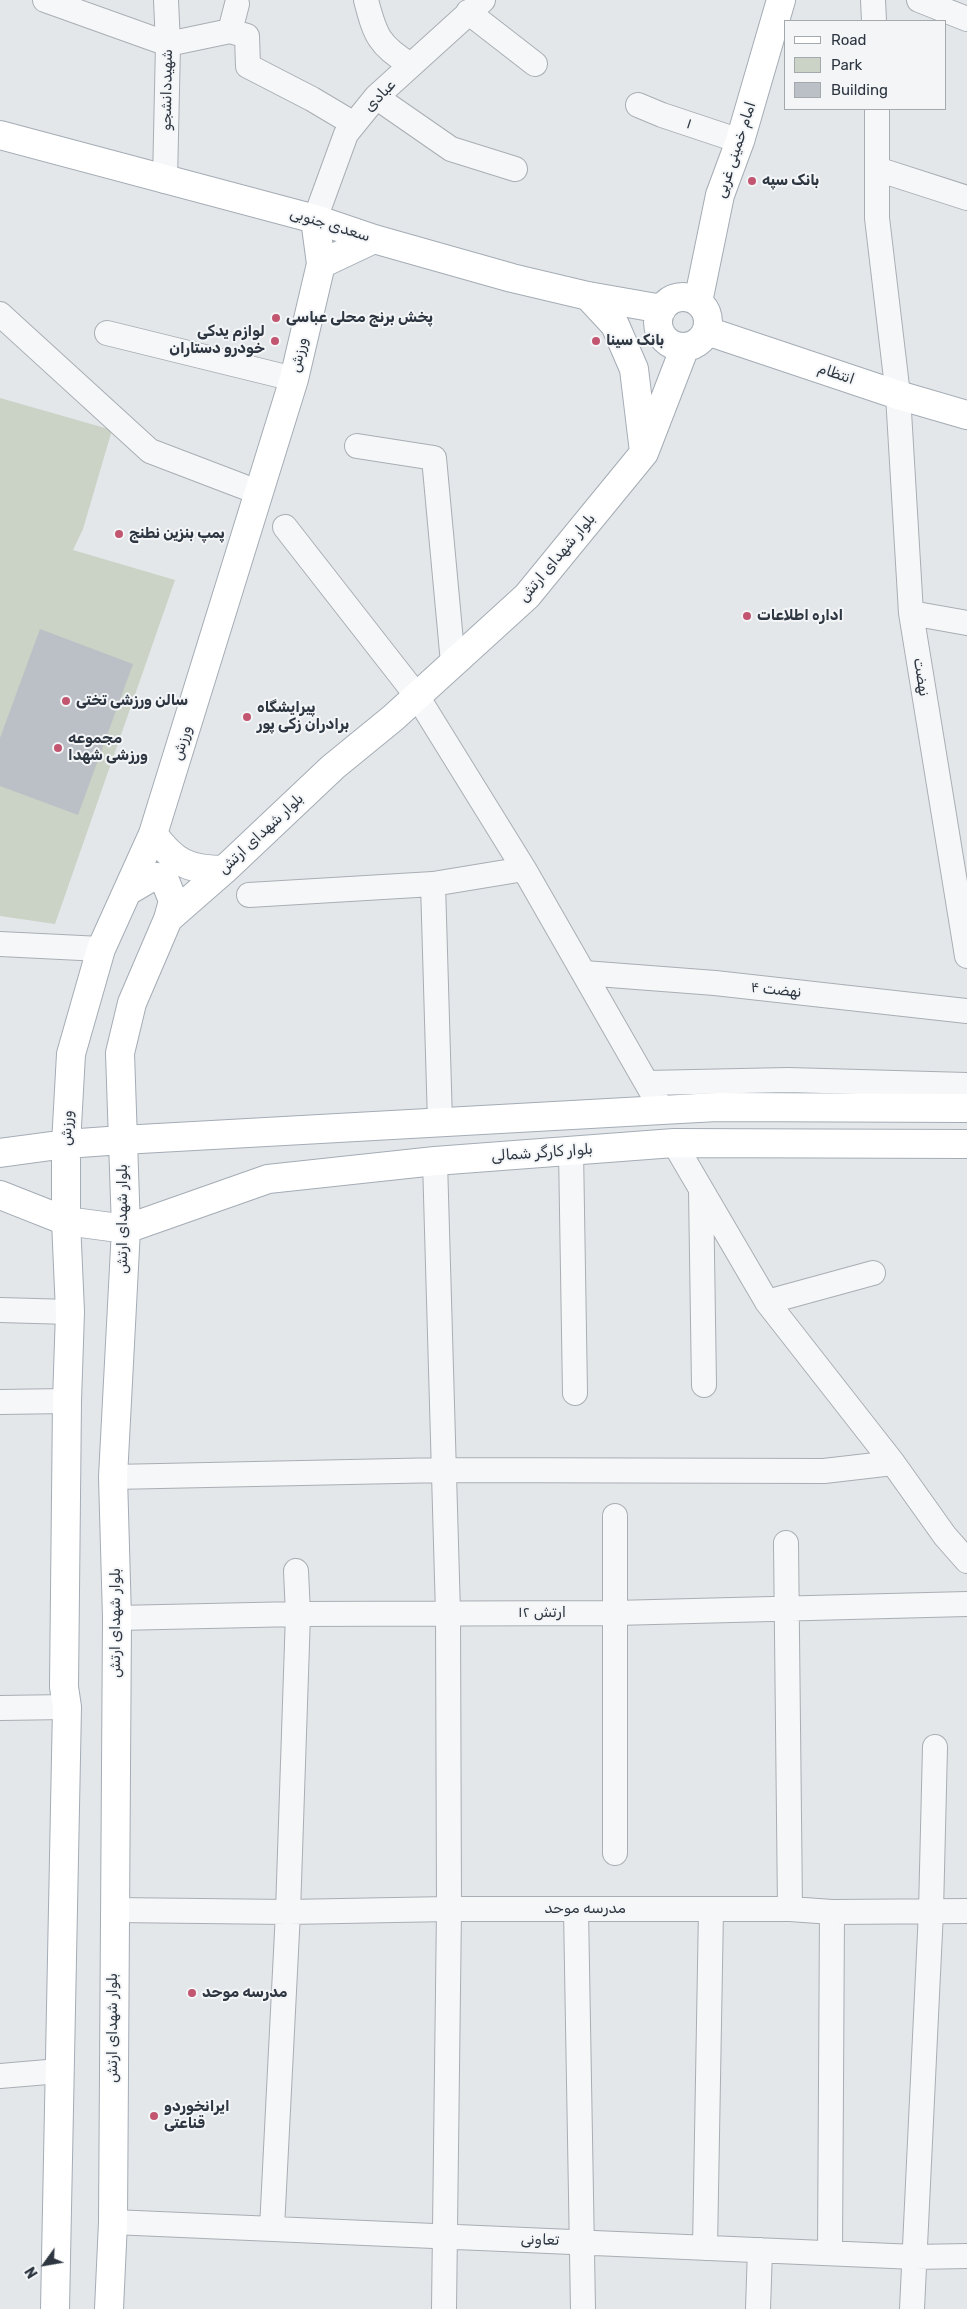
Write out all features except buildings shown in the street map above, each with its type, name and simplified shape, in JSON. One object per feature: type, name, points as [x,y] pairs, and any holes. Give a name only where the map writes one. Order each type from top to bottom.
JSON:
[{"type":"main road","name":"امام خمینی غربی","points":[[698,302],[720,195],[740,140],[781,0]]},
{"type":"main road","name":"سعدی جنوبی","points":[[0,135],[315,219],[374,239],[512,278],[588,296],[662,309]]},
{"type":"main road","name":"ورزش","points":[[66,1221],[66,1144],[71,1054],[101,949],[153,834],[294,379],[321,264],[315,219]]},
{"type":"main road","points":[[321,264],[374,239]]},
{"type":"main road","points":[[588,296],[615,325],[634,369],[644,453]]},
{"type":"main road","points":[[686,296],[698,302],[708,315],[707,331],[701,340],[685,347],[676,346],[668,342],[662,335],[659,326],[662,309],[666,303],[678,297],[686,296]]},
{"type":"main road","name":"انتظام","points":[[707,331],[898,396],[967,415]]},
{"type":"main road","name":"بلوار شهدای ارتش","points":[[110,2309],[113,2222],[117,1618],[112,1477],[126,1229],[120,1053],[132,1003],[168,919],[224,870],[333,767],[417,696],[527,596],[644,453],[685,347]]},
{"type":"main road","points":[[153,834],[166,851],[183,864],[203,870],[224,870]]},
{"type":"main road","points":[[128,891],[150,878],[158,877],[166,883],[173,901],[168,919]]},
{"type":"main road","points":[[0,1153],[66,1144],[122,1140],[717,1107],[967,1108]]},
{"type":"main road","name":"بلوار کارگر شمالی","points":[[126,1229],[268,1179],[436,1161],[674,1143],[967,1144]]},
{"type":"main road","points":[[0,1196],[66,1221],[126,1229]]},
{"type":"main road","points":[[54,2309],[68,1707],[64,1687],[67,1401],[70,1312],[66,1221]]},
{"type":"street","points":[[45,0],[168,44],[230,31],[247,36],[248,66],[312,99],[354,124]]},
{"type":"street","name":"شهیددانشجو","points":[[165,180],[168,44],[166,0]]},
{"type":"street","points":[[366,0],[373,28],[384,44],[389,51],[411,65]]},
{"type":"street","points":[[873,0],[874,20]]},
{"type":"street","points":[[919,0],[967,19]]},
{"type":"street","points":[[230,31],[238,4]]},
{"type":"street","points":[[476,6],[535,64]]},
{"type":"street","name":"عبادی","points":[[315,219],[346,134],[376,97],[476,6]]},
{"type":"street","points":[[376,97],[450,150],[515,169]]},
{"type":"street","name":"۱","points":[[638,105],[662,115],[740,140]]},
{"type":"street","name":"نهضت","points":[[877,110],[877,218],[898,396],[911,613],[962,899],[967,956]]},
{"type":"street","points":[[877,169],[967,198]]},
{"type":"street","points":[[0,314],[150,451],[260,493]]},
{"type":"street","points":[[106,333],[294,379]]},
{"type":"street","points":[[358,446],[434,458],[453,663]]},
{"type":"street","points":[[285,527],[417,696],[524,869],[662,1110]]},
{"type":"street","points":[[911,613],[967,622]]},
{"type":"street","points":[[249,896],[433,884],[524,869]]},
{"type":"street","points":[[433,884],[440,1122]]},
{"type":"street","points":[[0,944],[101,949]]},
{"type":"street","name":"نهضت ۴","points":[[584,973],[715,983],[967,1011]]},
{"type":"street","points":[[647,1083],[788,1080],[967,1085]]},
{"type":"street","points":[[674,1143],[767,1302],[893,1463],[945,1536],[967,1561]]},
{"type":"street","points":[[571,1150],[575,1394]]},
{"type":"street","points":[[436,1161],[448,1613],[449,1909],[444,2309]]},
{"type":"street","points":[[701,1189],[704,1386]]},
{"type":"street","points":[[767,1302],[873,1273]]},
{"type":"street","points":[[0,1310],[70,1312]]},
{"type":"street","points":[[0,1402],[67,1401]]},
{"type":"street","points":[[112,1477],[444,1470],[824,1471],[893,1463]]},
{"type":"street","points":[[615,1516],[615,1854]]},
{"type":"street","points":[[786,1543],[790,1909]]},
{"type":"street","points":[[272,2228],[288,1912],[298,1614],[296,1571]]},
{"type":"street","name":"ارتش ۱۲","points":[[117,1618],[298,1614],[616,1613],[967,1604]]},
{"type":"street","points":[[0,1708],[68,1707]]},
{"type":"street","points":[[912,2309],[931,1911],[935,1748]]},
{"type":"street","name":"مدرسه موحد","points":[[114,1910],[288,1912],[449,1909],[790,1909],[832,1912],[967,1911]]},
{"type":"street","points":[[576,1910],[583,2309]]},
{"type":"street","points":[[705,2248],[711,1910]]},
{"type":"street","points":[[830,2253],[832,1912]]},
{"type":"street","points":[[0,2076],[59,2071]]},
{"type":"street","name":"تعاونی","points":[[113,2222],[915,2257],[967,2256]]},
{"type":"street","points":[[758,2309],[760,2250]]},
{"type":"green space","name":"مجموعه ورزشی شهدا","points":[[0,398],[112,430],[83,529],[73,550],[175,580],[55,924],[0,916]]},
{"type":"place","name":"بانک سپه","points":[[752,181]]},
{"type":"place","name":"پخش برنج محلی عباسی","points":[[276,318]]},
{"type":"place","name":"لوازم یدکی خودرو دستاران","points":[[275,341]]},
{"type":"place","name":"بانک سینا","points":[[596,341]]},
{"type":"place","name":"پمپ بنزین نطنج","points":[[119,534]]},
{"type":"place","name":"اداره اطلاعات","points":[[747,616]]},
{"type":"place","name":"سالن ورزشی تختی","points":[[66,701]]},
{"type":"place","name":"پیرایشگاه برادران زکی پور","points":[[247,717]]},
{"type":"place","name":"مجموعه ورزشی شهدا","points":[[58,748]]},
{"type":"place","name":"مدرسه موحد","points":[[192,1993]]},
{"type":"place","name":"ایرانخوردو قناعتی","points":[[154,2116]]}]
